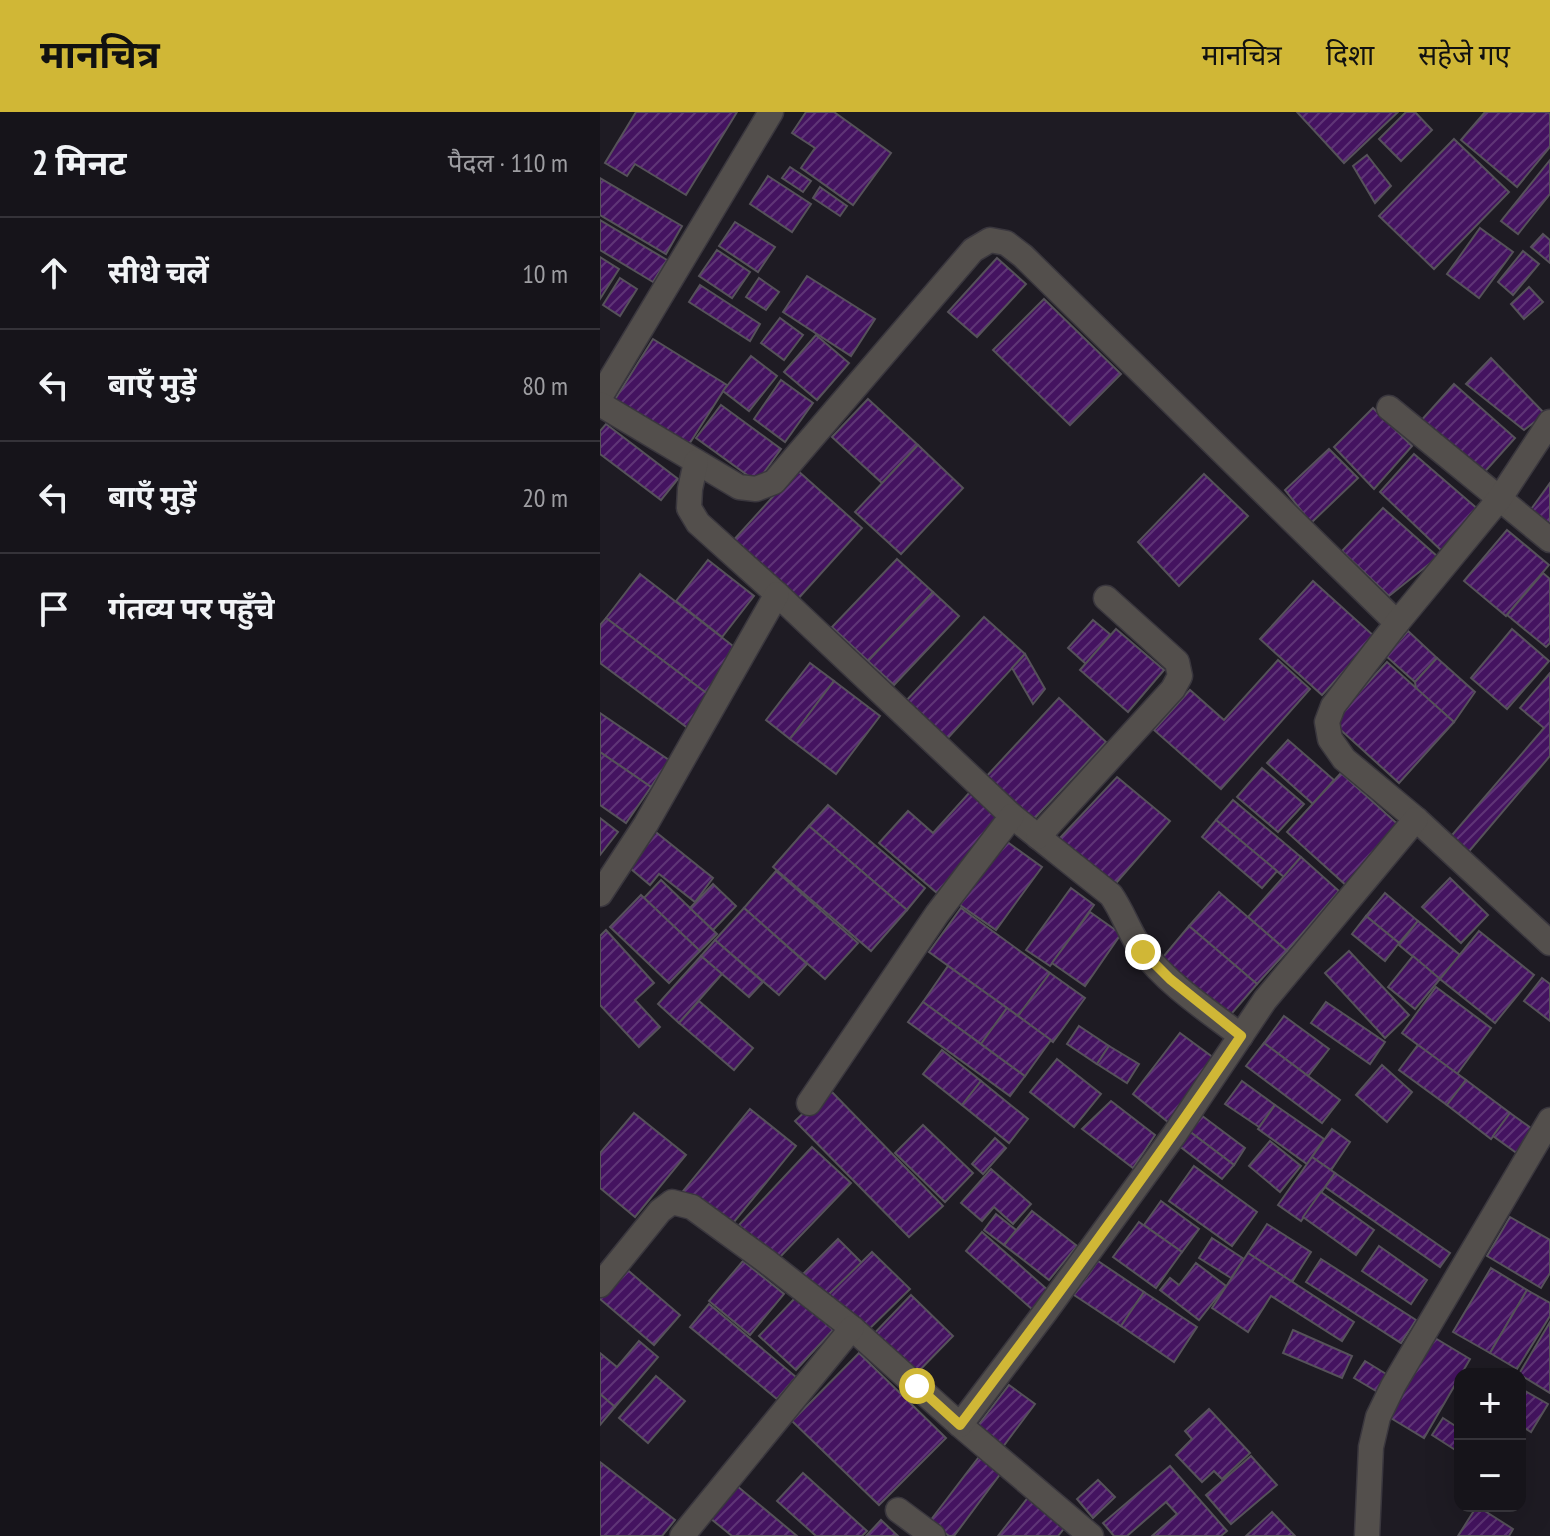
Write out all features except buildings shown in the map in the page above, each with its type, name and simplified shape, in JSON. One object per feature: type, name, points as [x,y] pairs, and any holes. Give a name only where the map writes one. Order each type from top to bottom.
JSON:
[{"type":"street","points":[[600,397],[771,112]]},
{"type":"street","points":[[600,404],[739,487],[756,489],[774,482],[973,250],[990,240],[1006,243],[1023,256],[1397,623]]},
{"type":"street","points":[[1389,408],[1550,540]]},
{"type":"street","points":[[1550,422],[1500,498],[1397,623],[1333,706],[1327,722],[1330,739],[1344,759],[1416,819],[1550,943]]},
{"type":"street","points":[[696,462],[689,508],[698,523],[1012,816],[1111,895],[1143,952],[1170,979],[1241,1036]]},
{"type":"street","points":[[600,894],[646,824],[777,594]]},
{"type":"street","points":[[1038,837],[1173,689],[1180,676],[1177,662],[1106,598]]},
{"type":"street","points":[[809,1103],[937,914],[1012,816]]},
{"type":"street","points":[[960,1425],[1174,1135],[1265,1000],[1416,819]]},
{"type":"street","points":[[1367,1536],[1371,1447],[1378,1417],[1393,1386],[1550,1120]]},
{"type":"street","points":[[600,1285],[660,1211],[672,1202],[692,1207],[852,1328],[1091,1536]]},
{"type":"street","points":[[682,1536],[852,1328]]},
{"type":"street","points":[[898,1510],[933,1536]]},
{"type":"route","points":[[917,1386],[960,1425],[1174,1135],[1241,1036],[1170,979],[1143,952]]}]
